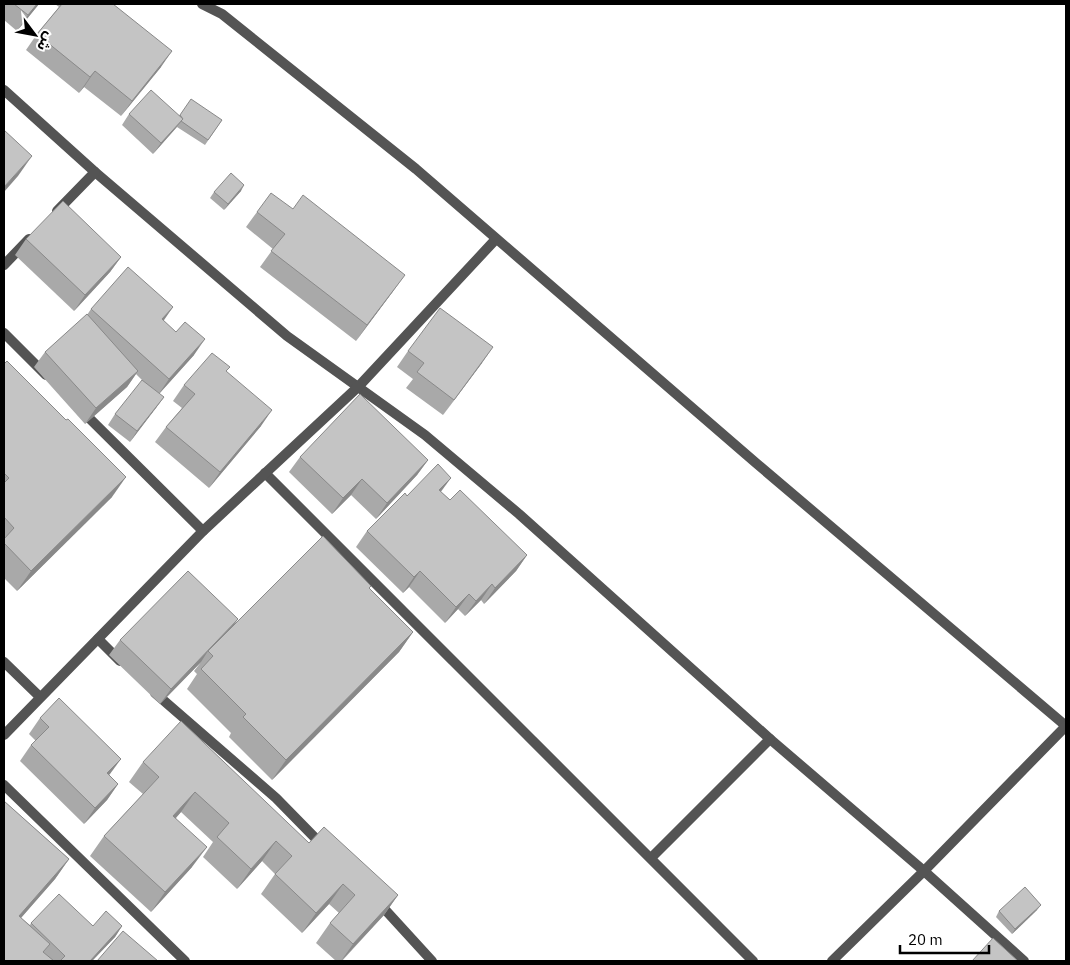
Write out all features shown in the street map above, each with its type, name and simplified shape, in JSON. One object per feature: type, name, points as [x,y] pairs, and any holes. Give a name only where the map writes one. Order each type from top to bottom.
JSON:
[{"type":"street","points":[[202,4],[222,14],[409,163],[763,469],[1066,726],[924,871],[832,961]]},
{"type":"street","points":[[4,90],[95,172],[287,336],[425,435],[519,514],[770,739],[924,871],[1024,961]]},
{"type":"street","points":[[49,218],[95,172]]},
{"type":"street","points":[[4,265],[36,232]]},
{"type":"street","points":[[4,735],[203,531],[359,386],[496,238]]},
{"type":"street","points":[[4,333],[52,381]]},
{"type":"street","points":[[72,401],[203,531]]},
{"type":"street","points":[[265,473],[753,961]]},
{"type":"street","points":[[98,639],[129,669]]},
{"type":"street","points":[[4,662],[40,697]]},
{"type":"street","points":[[149,688],[276,798],[328,851]]},
{"type":"street","points":[[651,858],[770,739]]},
{"type":"street","points":[[4,785],[184,961]]},
{"type":"street","points":[[373,897],[432,961]]},
{"type":"building","points":[[14,4],[37,4],[28,15]]},
{"type":"building","points":[[62,4],[113,4],[172,51],[132,101],[95,71],[90,77],[37,34]]},
{"type":"building","points":[[151,90],[183,119],[161,143],[129,114]]},
{"type":"building","points":[[191,99],[222,120],[208,140],[181,121],[183,119],[180,115]]},
{"type":"building","points":[[4,130],[32,156],[4,187]]},
{"type":"building","points":[[231,173],[244,185],[228,204],[214,192]]},
{"type":"building","points":[[271,193],[293,209],[303,195],[405,275],[367,325],[271,251],[285,234],[257,212]]},
{"type":"building","points":[[63,201],[121,257],[85,295],[26,239]]},
{"type":"building","points":[[128,267],[173,307],[162,319],[176,332],[185,322],[205,339],[169,379],[91,309]]},
{"type":"building","points":[[440,308],[493,347],[454,400],[417,372],[424,363],[408,351]]},
{"type":"building","points":[[87,314],[138,371],[96,408],[45,352]]},
{"type":"building","points":[[212,353],[230,367],[226,371],[272,410],[220,472],[166,427],[195,394],[184,385]]},
{"type":"building","points":[[7,361],[126,477],[31,571],[4,543],[4,539],[14,528],[4,517],[4,483],[9,478],[4,473],[4,364]]},
{"type":"building","points":[[142,380],[164,397],[137,431],[115,414]]},
{"type":"building","points":[[360,394],[428,460],[387,503],[362,479],[343,498],[300,457]]},
{"type":"building","points":[[438,464],[451,478],[439,490],[450,500],[460,490],[527,555],[495,588],[492,584],[476,601],[469,594],[456,607],[420,571],[414,577],[367,531],[405,493],[407,496]]},
{"type":"building","points":[[323,536],[371,586],[369,588],[413,632],[286,760],[243,717],[246,714],[201,669],[213,656],[208,651]]},
{"type":"building","points":[[188,571],[238,619],[171,689],[120,640]]},
{"type":"building","points":[[59,698],[121,759],[107,773],[118,784],[95,808],[31,745],[49,727],[40,718]]},
{"type":"building","points":[[181,721],[309,843],[324,827],[398,895],[353,944],[330,923],[355,895],[343,884],[316,913],[275,874],[292,856],[276,841],[251,869],[217,837],[229,823],[195,792],[173,816],[207,847],[165,892],[104,836],[159,777],[143,762]]},
{"type":"building","points":[[4,801],[69,859],[19,916],[50,944],[43,952],[54,961],[4,961]]},
{"type":"building","points":[[1025,887],[1041,905],[1015,929],[999,911]]},
{"type":"building","points":[[59,894],[93,926],[106,911],[122,926],[90,961],[60,961],[65,956],[31,923]]},
{"type":"building","points":[[123,931],[158,961],[97,961]]},
{"type":"building","points":[[993,938],[1018,961],[972,961]]}]
